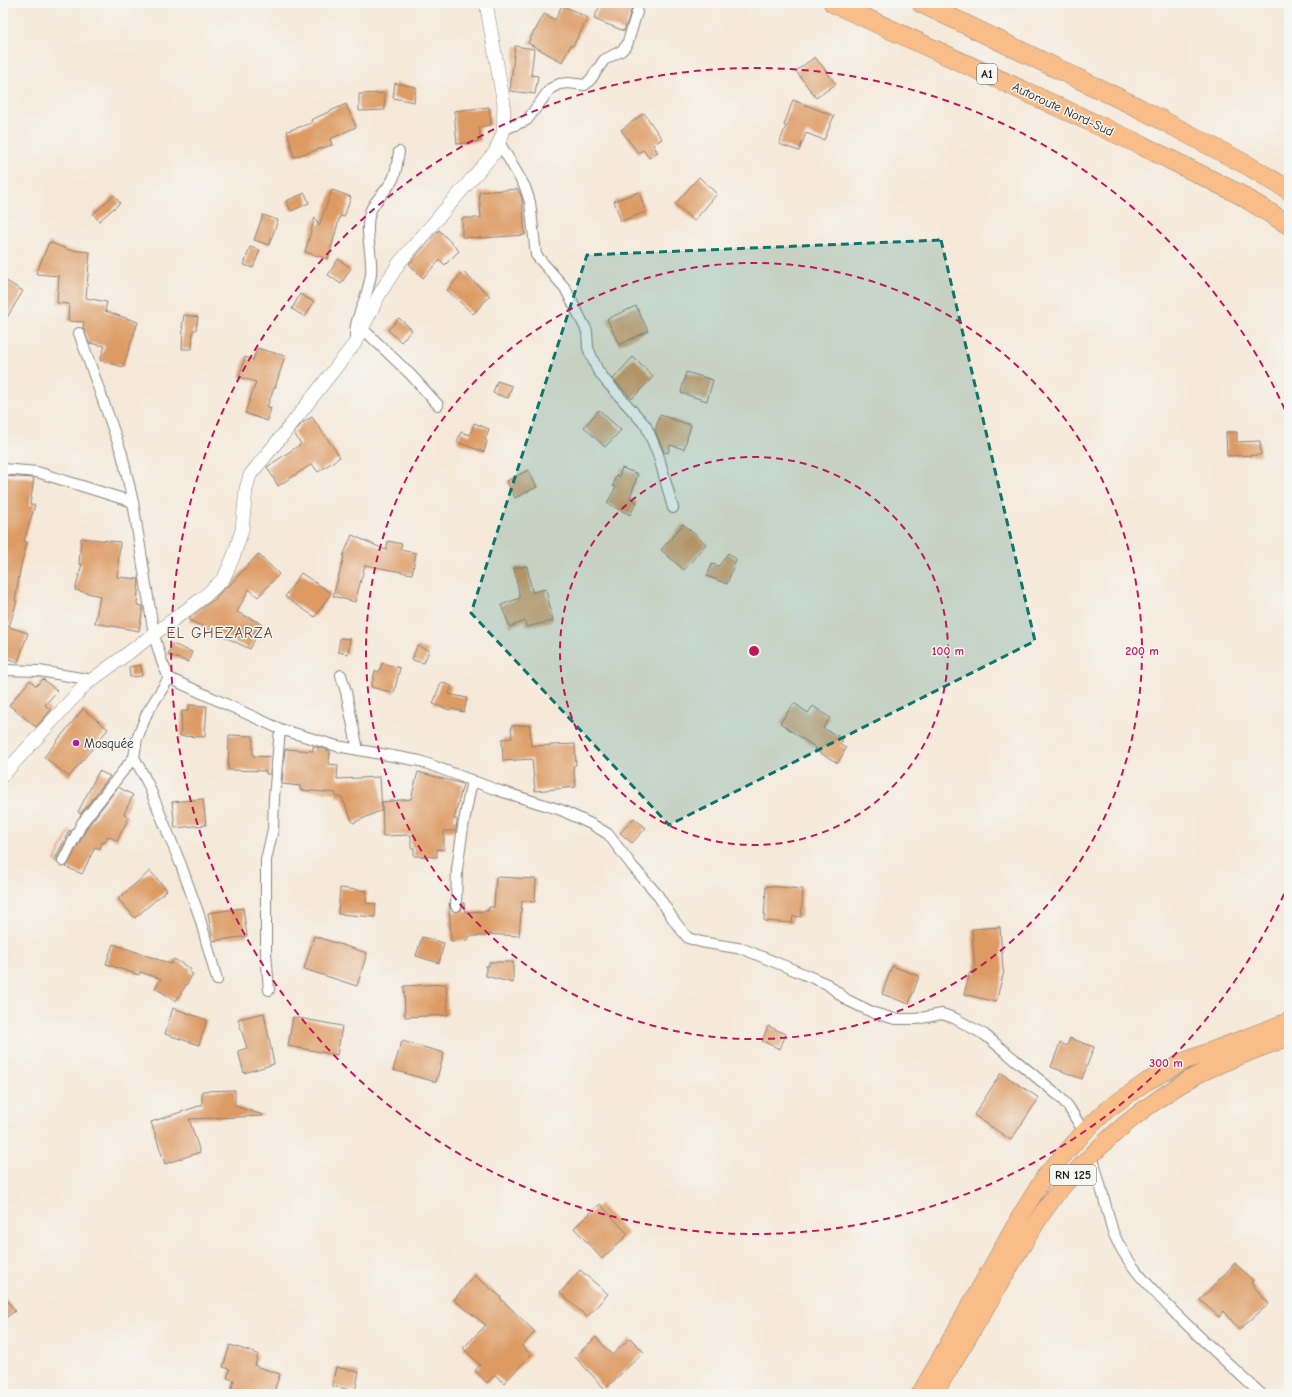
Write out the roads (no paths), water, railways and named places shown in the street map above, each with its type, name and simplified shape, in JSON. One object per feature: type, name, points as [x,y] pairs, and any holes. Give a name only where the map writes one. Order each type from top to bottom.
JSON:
[{"type":"highway","name":"Autoroute Nord-Sud","points":[[833,3],[1141,145],[1239,194],[1289,225]]},
{"type":"highway","points":[[921,3],[1139,108],[1246,165],[1289,190]]},
{"type":"highway","points":[[920,1394],[1021,1215],[1045,1176],[1084,1132],[1108,1109],[1146,1082],[1187,1060],[1289,1020]]},
{"type":"highway","name":"RN 125","points":[[934,1394],[1036,1223],[1062,1187],[1092,1155],[1124,1125],[1159,1098],[1197,1076],[1236,1057],[1289,1037]]},
{"type":"street","points":[[3,775],[85,685],[204,597],[224,578],[234,555],[242,530],[246,489],[250,475],[355,343],[379,295],[399,263],[495,152],[501,136],[504,104],[486,3]]},
{"type":"street","points":[[501,136],[527,120],[550,89],[559,84],[568,82],[585,85],[604,60],[621,51],[627,45],[637,12]]},
{"type":"street","points":[[501,136],[525,187],[530,202],[536,255],[565,288],[587,331],[588,348],[597,369],[646,426],[658,454],[673,508]]},
{"type":"street","points":[[355,343],[356,323],[369,289],[371,272],[369,244],[370,213],[375,202],[393,180],[399,152]]},
{"type":"street","points":[[362,328],[411,375],[438,406]]},
{"type":"street","points":[[79,333],[122,454],[133,502],[154,635],[162,662],[169,678],[280,729],[337,746],[420,761],[561,810],[593,824],[608,834],[633,867],[657,894],[675,922],[688,938],[701,942],[743,949],[781,964],[827,984],[847,1000],[874,1013],[895,1019],[916,1019],[942,1014],[954,1018],[985,1035],[1063,1099],[1084,1132]]},
{"type":"street","points":[[3,469],[37,472],[133,502]]},
{"type":"street","points":[[3,670],[39,671],[92,680]]},
{"type":"street","points":[[341,675],[358,750]]},
{"type":"street","points":[[63,861],[82,823],[134,757],[137,739],[147,713],[169,678]]},
{"type":"street","points":[[269,990],[266,953],[266,860],[274,828],[274,798],[280,729]]},
{"type":"street","points":[[134,757],[148,784],[200,915],[217,980]]},
{"type":"street","points":[[456,906],[457,869],[472,780]]},
{"type":"street","points":[[1092,1155],[1113,1232],[1132,1266],[1140,1277],[1193,1332],[1261,1394]]},
{"type":"place","name":"Mosquée","points":[[76,743]]},
{"type":"district","name":"EL GHEZARZA","points":[[220,633]]}]
